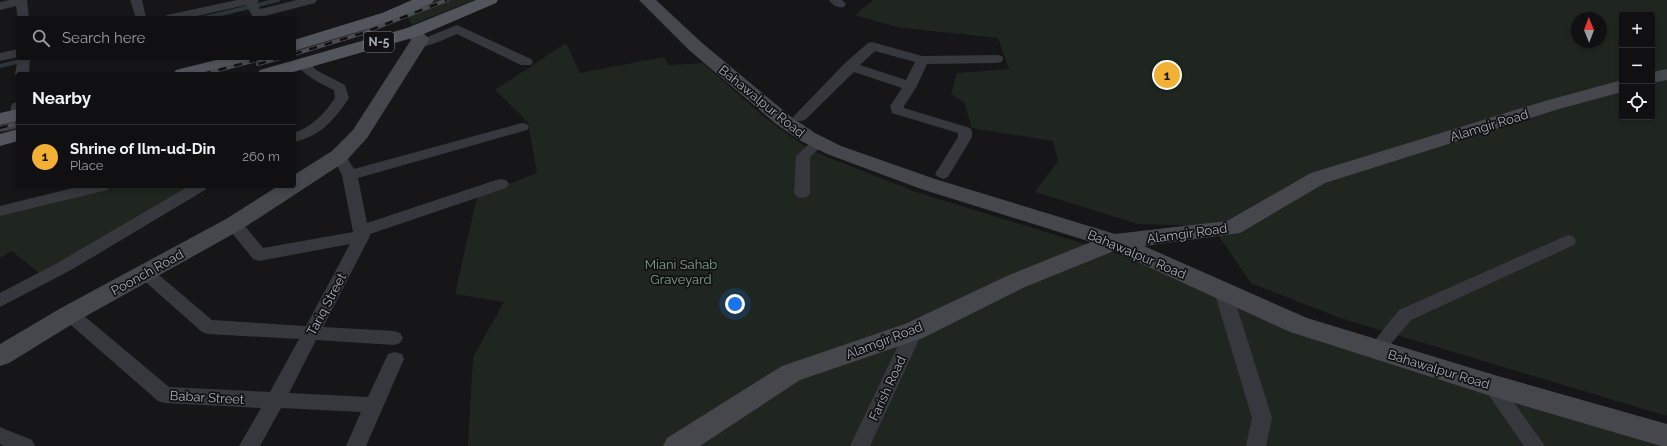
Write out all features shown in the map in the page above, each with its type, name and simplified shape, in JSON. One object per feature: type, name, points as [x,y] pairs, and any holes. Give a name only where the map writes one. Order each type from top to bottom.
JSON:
[{"type":"main road","name":"N-5","points":[[296,45],[388,17],[426,0]]},
{"type":"main road","name":"N-5","points":[[274,72],[416,37],[490,0]]},
{"type":"main road","name":"Bahawalpur Road","points":[[647,0],[695,46],[783,120],[819,142],[854,158],[913,179],[1067,226],[1114,242],[1299,325],[1486,378],[1667,423]]},
{"type":"main road","name":"Bahawalpur Road","points":[[664,0],[705,37],[800,117],[813,127],[832,138],[1144,239],[1229,281],[1302,314],[1384,340],[1486,378],[1667,436]]},
{"type":"main road","name":"Poonch Road","points":[[296,184],[339,156],[360,134],[416,37]]},
{"type":"main road","points":[[190,72],[238,60]]},
{"type":"main road","points":[[1655,77],[1667,74]]},
{"type":"main road","name":"Alamgir Road","points":[[677,446],[791,373],[914,331],[1017,281],[1114,242],[1232,228],[1318,178],[1552,105],[1619,87]]},
{"type":"main road","points":[[0,140],[16,136]]},
{"type":"main road","name":"Poonch Road","points":[[0,356],[70,314],[146,274],[234,224],[290,188]]},
{"type":"street","points":[[0,6],[21,0],[23,16]]},
{"type":"street","points":[[136,0],[140,16]]},
{"type":"street","points":[[182,16],[252,3],[257,14],[311,0]]},
{"type":"street","points":[[416,37],[428,41],[457,29],[526,62]]},
{"type":"street","points":[[800,117],[850,66],[872,46],[922,60],[997,59]]},
{"type":"street","points":[[0,57],[22,62]]},
{"type":"street","points":[[922,60],[897,110],[965,131],[965,137],[942,174]]},
{"type":"street","points":[[296,137],[311,131],[326,121],[342,98],[340,88],[311,73],[304,64]]},
{"type":"street","points":[[850,66],[910,86]]},
{"type":"street","points":[[350,174],[522,127]]},
{"type":"street","points":[[802,193],[803,156],[819,142]]},
{"type":"street","points":[[339,156],[350,174],[361,234]]},
{"type":"street","points":[[234,224],[259,255],[361,234],[501,184]]},
{"type":"street","points":[[0,211],[74,190],[88,188]]},
{"type":"street","points":[[0,301],[65,266],[197,188]]},
{"type":"street","name":"Tariq Street","points":[[248,446],[276,400],[361,234]]},
{"type":"street","points":[[1384,340],[1405,315],[1568,241]]},
{"type":"street","points":[[146,274],[208,327],[394,338]]},
{"type":"street","points":[[1223,291],[1262,418],[1256,446]]},
{"type":"street","name":"Babar Street","points":[[70,314],[165,395],[374,405]]},
{"type":"street","name":"Farish Road","points":[[860,446],[914,331]]},
{"type":"street","points":[[356,446],[395,359]]},
{"type":"street","points":[[1486,378],[1535,446]]},
{"type":"street","points":[[0,435],[25,446]]},
{"type":"green space","points":[[431,0],[474,0],[412,25],[405,12]]},
{"type":"green space","points":[[873,0],[1667,0],[1667,416],[1340,318],[1251,283],[1212,226],[1138,224],[1035,192],[1058,161],[1053,141],[972,128],[964,102],[951,94],[957,73],[1009,69],[998,38],[896,27],[855,15]]},
{"type":"green space","name":"Miani Sahab Graveyard","points":[[566,43],[580,73],[664,57],[669,65],[703,63],[764,117],[810,150],[916,192],[1146,263],[1320,342],[1667,446],[468,446],[473,357],[504,302],[455,294],[477,197],[537,173],[528,122],[495,90]]},
{"type":"green space","points":[[94,188],[197,188],[44,277],[12,251],[0,258],[0,211]]},
{"type":"building","points":[[16,123],[16,128],[0,132],[0,126]]},
{"type":"waterway","points":[[212,16],[278,0]]},
{"type":"waterway","points":[[0,66],[24,60]]},
{"type":"railway","points":[[296,53],[363,33],[447,0]]},
{"type":"railway","points":[[211,72],[256,60]]},
{"type":"railway","points":[[258,64],[273,60]]},
{"type":"railway","points":[[0,128],[16,124]]},
{"type":"place","name":"Shrine of Ilm-ud-Din","points":[[1167,75]]}]
